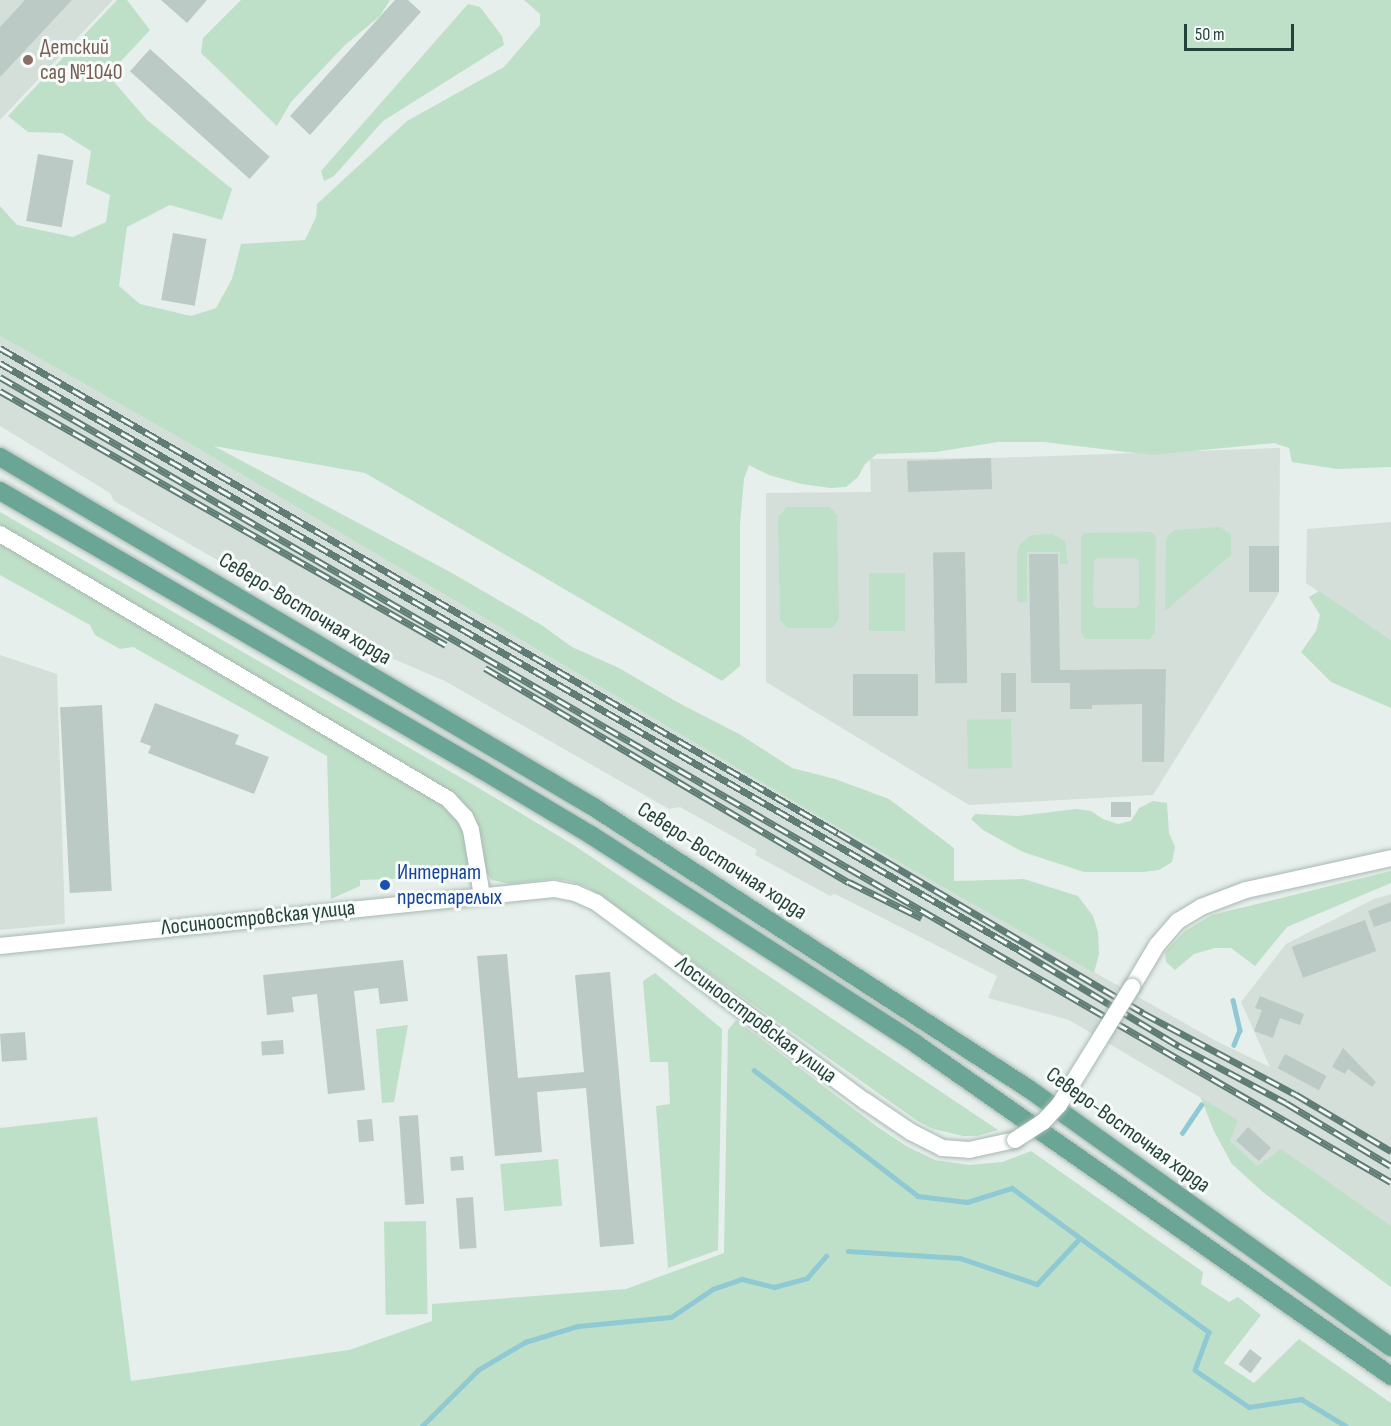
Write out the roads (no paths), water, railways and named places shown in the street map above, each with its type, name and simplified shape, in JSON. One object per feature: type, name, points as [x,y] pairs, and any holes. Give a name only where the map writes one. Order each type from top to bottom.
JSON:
[{"type":"main road","name":"Северо-Восточная хорда","points":[[0,457],[600,811],[1029,1089],[1391,1347]]},
{"type":"main road","points":[[0,491],[591,835],[916,1044],[1391,1376]]},
{"type":"street","points":[[0,534],[448,799],[465,817],[471,830],[482,896]]},
{"type":"street","name":"Лосиноостровская улица","points":[[0,946],[554,889],[575,893],[597,903],[865,1101],[911,1132],[942,1148],[969,1150],[1015,1140],[1043,1122],[1059,1105],[1164,937],[1178,921],[1201,907],[1246,890],[1391,858]]},
{"type":"waterway","points":[[1233,1000],[1240,1030],[1234,1045]]},
{"type":"waterway","points":[[754,1070],[918,1196],[967,1202],[1012,1188],[1209,1332],[1195,1370],[1249,1407],[1301,1399],[1346,1426]]},
{"type":"waterway","points":[[1182,1133],[1201,1105]]},
{"type":"waterway","points":[[848,1251],[960,1258],[1037,1284],[1079,1239]]},
{"type":"waterway","points":[[422,1426],[478,1370],[525,1342],[578,1326],[671,1317],[713,1289],[742,1279],[774,1287],[807,1278],[826,1256]]},
{"type":"railway","points":[[0,348],[838,833],[1143,1013],[1295,1094],[1391,1151]]},
{"type":"railway","points":[[0,363],[1019,950],[1179,1046],[1286,1103],[1391,1166]]},
{"type":"railway","points":[[0,377],[1391,1182]]},
{"type":"railway","points":[[0,391],[446,645]]},
{"type":"railway","points":[[485,668],[849,882],[922,918]]},
{"type":"place","name":"Детский сад №1040","points":[[28,60]]},
{"type":"place","name":"Интернат престарелых","points":[[385,885]]}]
